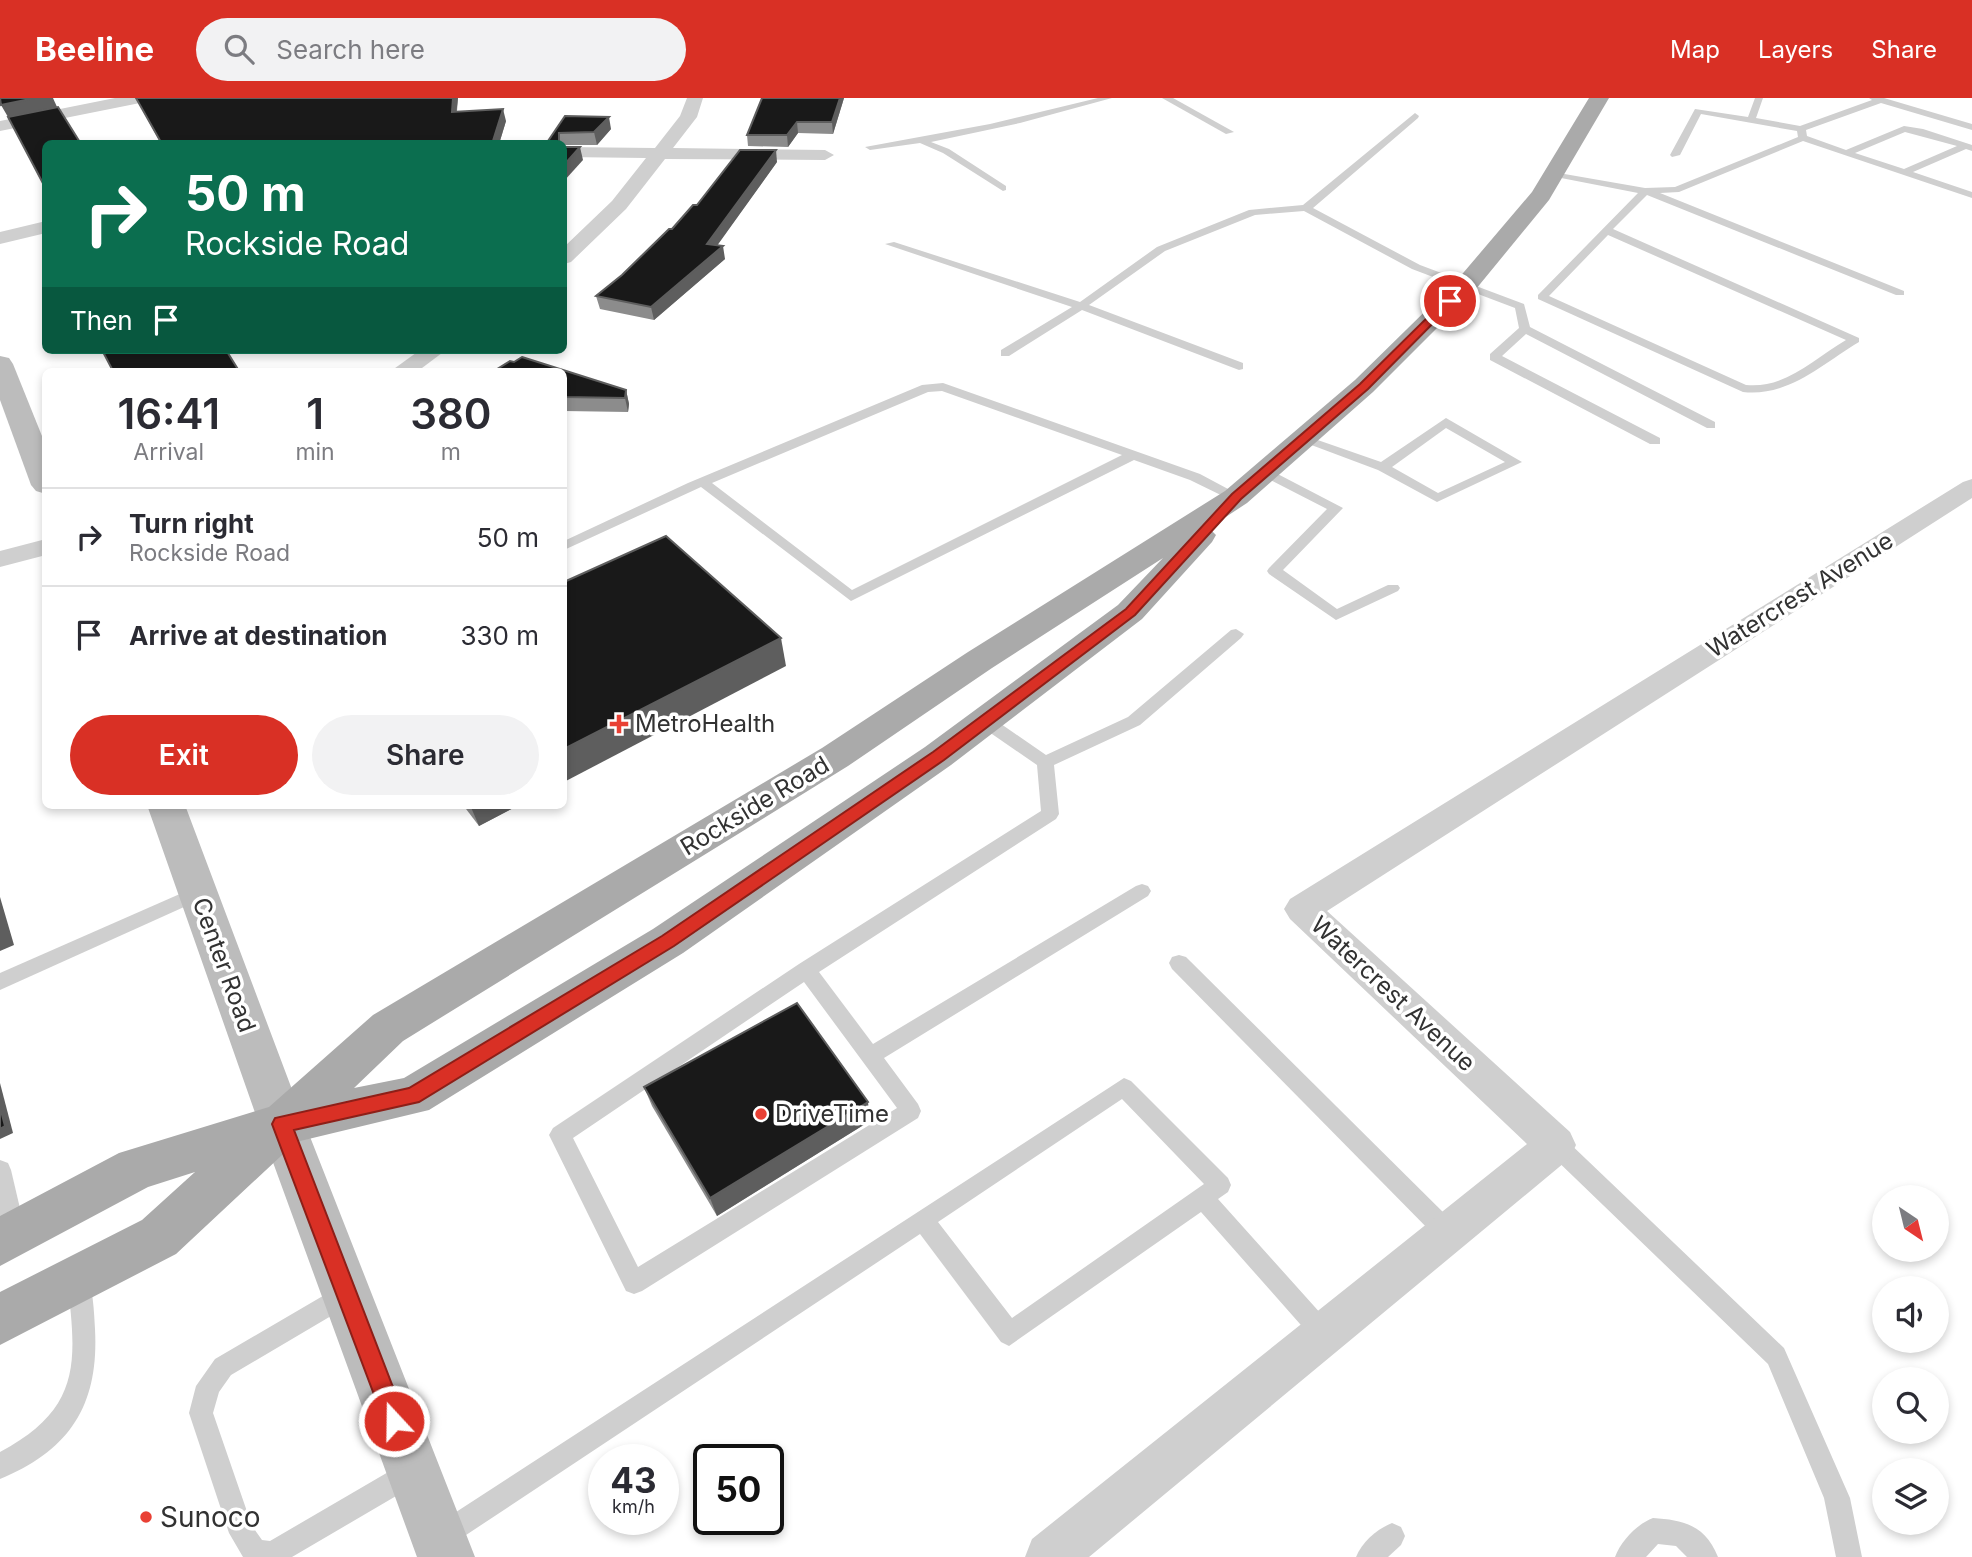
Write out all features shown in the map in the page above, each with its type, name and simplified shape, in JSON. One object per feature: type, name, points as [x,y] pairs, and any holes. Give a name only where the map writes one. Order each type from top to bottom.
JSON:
[{"type":"main road","name":"Rockside Road","points":[[0,1319],[159,1237],[388,1028],[835,757],[980,660],[1236,497],[1364,386],[1467,284],[1556,174],[1599,98]]},
{"type":"main road","points":[[0,364],[42,474]]},
{"type":"main road","name":"Rockside Road","points":[[8,1238],[136,1169],[282,1124],[413,1096],[668,941],[985,721],[1130,612],[1236,497]]},
{"type":"main road","name":"Center Road","points":[[167,809],[282,1124],[443,1547]]},
{"type":"street","points":[[0,126],[140,98]]},
{"type":"street","points":[[567,255],[619,205],[688,117],[695,98]]},
{"type":"street","points":[[567,152],[825,155]]},
{"type":"street","points":[[0,238],[42,228]]},
{"type":"street","points":[[407,368],[429,354]]},
{"type":"street","name":"Watercrest Avenue","points":[[1556,1145],[1302,909],[1972,487]]},
{"type":"street","points":[[0,559],[42,548]]},
{"type":"street","points":[[1050,1557],[1556,1145]]},
{"type":"lane","points":[[870,147],[924,142],[987,129],[1086,100],[1108,98]]},
{"type":"lane","points":[[1166,98],[1229,132]]},
{"type":"lane","points":[[1675,155],[1703,98]]},
{"type":"lane","points":[[1751,120],[1759,98]]},
{"type":"lane","points":[[1005,353],[1081,306],[1161,249],[1253,212],[1306,208],[1416,267],[1520,306],[1542,297],[1645,191],[1676,190],[1877,99],[1972,127]]},
{"type":"lane","points":[[1900,106],[1966,115]]},
{"type":"lane","points":[[1698,111],[1751,120],[1802,133],[1846,153],[1969,192]]},
{"type":"lane","points":[[1306,208],[1415,116]]},
{"type":"lane","points":[[1846,153],[1903,129],[1920,131],[1969,147]]},
{"type":"lane","points":[[924,142],[946,151],[1003,188]]},
{"type":"lane","points":[[1904,172],[1969,147]]},
{"type":"lane","points":[[1556,174],[1645,191],[1900,293]]},
{"type":"lane","points":[[1542,297],[1757,392],[1787,381],[1855,340],[1606,230]]},
{"type":"lane","points":[[890,244],[1081,306],[1239,366]]},
{"type":"lane","points":[[1520,306],[1525,329]]},
{"type":"lane","points":[[1525,329],[1711,425]]},
{"type":"lane","points":[[1525,329],[1494,357],[1655,441]]},
{"type":"lane","points":[[567,545],[703,482],[926,388],[943,387],[1195,477],[1236,497]]},
{"type":"lane","points":[[1304,440],[1383,467],[1437,498],[1515,462],[1446,422],[1383,467]]},
{"type":"lane","points":[[703,482],[851,596],[1133,455]]},
{"type":"lane","points":[[1266,472],[1336,508],[1273,571],[1336,615],[1393,588]]},
{"type":"lane","points":[[1045,762],[1134,720],[1236,634]]},
{"type":"lane","points":[[985,721],[1045,762]]},
{"type":"lane","points":[[806,970],[911,1111],[634,1283],[560,1135],[806,970],[1050,814],[1045,762]]},
{"type":"lane","points":[[870,1056],[1142,891]]},
{"type":"lane","points":[[0,982],[198,893]]},
{"type":"lane","points":[[1179,963],[1449,1234]]},
{"type":"lane","points":[[443,1547],[923,1220],[1124,1087],[1220,1185],[1009,1335],[923,1220]]},
{"type":"lane","points":[[1556,1145],[1776,1356],[1837,1498],[1849,1557]]},
{"type":"lane","points":[[0,1170],[8,1238]]},
{"type":"lane","points":[[1202,1198],[1324,1334]]},
{"type":"lane","points":[[0,1466],[51,1434],[70,1410],[80,1389],[84,1325],[78,1279]]},
{"type":"lane","points":[[346,1294],[232,1360],[208,1386],[201,1413],[242,1533],[255,1552],[270,1555],[414,1471]]},
{"type":"lane","points":[[1628,1557],[1653,1531],[1682,1533],[1705,1557]]},
{"type":"lane","points":[[1369,1557],[1392,1536]]},
{"type":"building","points":[[0,98],[35,98],[1,105]]},
{"type":"building","points":[[136,98],[453,98],[452,112],[503,109],[493,140],[160,140]]},
{"type":"building","points":[[762,98],[840,98],[832,122],[797,122],[787,135],[747,135]]},
{"type":"building","points":[[58,107],[79,140],[42,140],[42,181],[8,117]]},
{"type":"building","points":[[565,116],[609,117],[594,132],[559,133],[559,140],[549,140]]},
{"type":"building","points":[[567,147],[580,147],[567,162]]},
{"type":"building","points":[[740,150],[776,150],[707,244],[723,246],[651,307],[596,296],[672,229],[693,205],[697,205]]},
{"type":"building","points":[[104,354],[228,354],[237,368],[111,368]]},
{"type":"building","points":[[522,357],[557,368],[499,368],[510,361],[514,362]]},
{"type":"building","points":[[567,371],[626,390],[625,398],[567,397]]},
{"type":"building","name":"MetroHealth","points":[[666,536],[781,638],[567,747],[567,581]]},
{"type":"building","name":"DriveTime","points":[[797,1003],[868,1102],[710,1198],[644,1087]]},
{"type":"building","points":[[0,1107],[5,1126],[0,1129]]},
{"type":"place","name":"MetroHealth","points":[[619,724]]},
{"type":"place","name":"DriveTime","points":[[761,1114]]},
{"type":"place","name":"Sunoco","points":[[146,1517]]},
{"type":"route","points":[[394,1421],[282,1124],[413,1096],[668,941],[938,756],[1130,612],[1236,497],[1364,386],[1450,301]]}]
